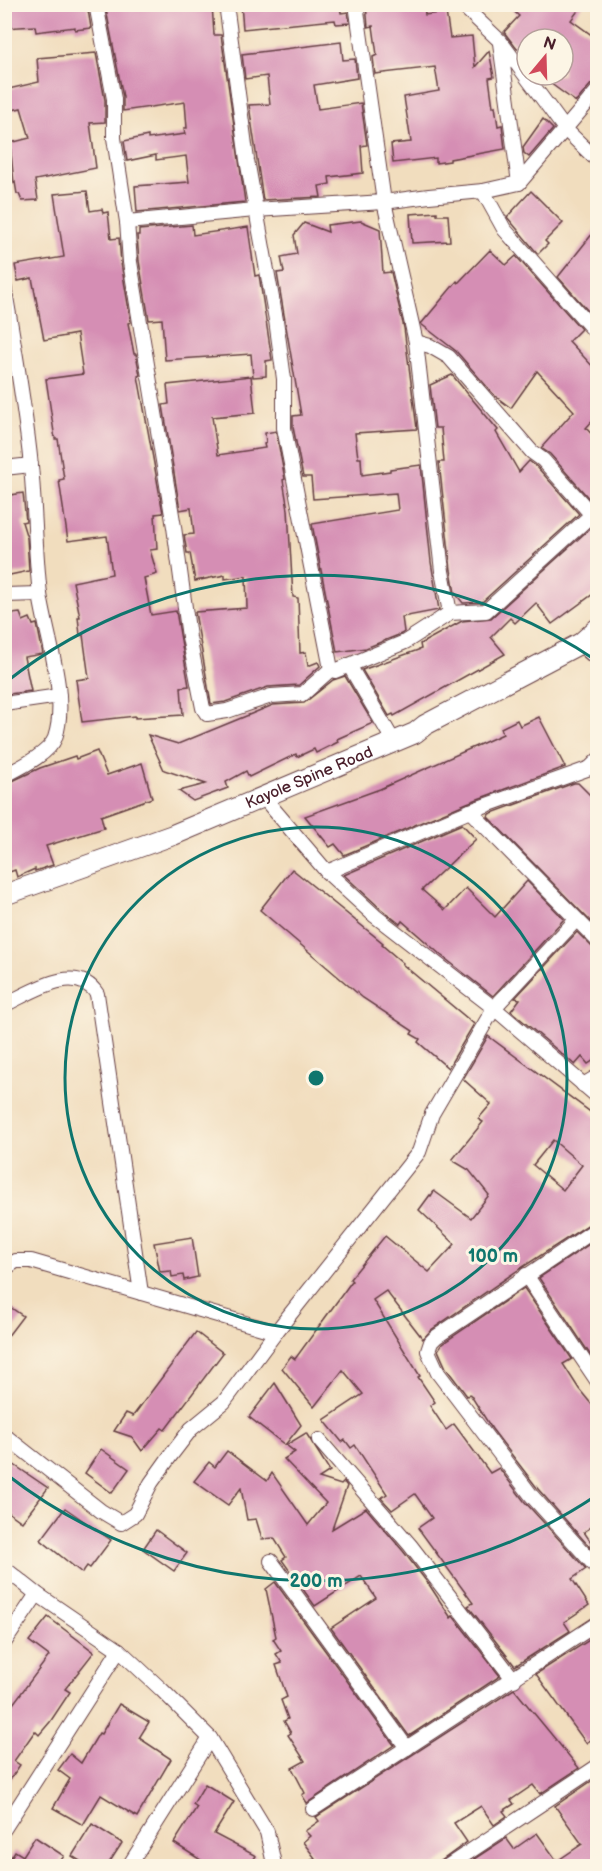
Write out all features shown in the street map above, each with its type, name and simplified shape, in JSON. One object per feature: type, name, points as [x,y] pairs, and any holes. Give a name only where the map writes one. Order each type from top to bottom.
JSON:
[{"type":"main road","name":"Kayole Spine Road","points":[[4,895],[173,835],[394,742],[581,643],[597,628]]},
{"type":"street","points":[[96,4],[114,99],[114,138],[127,222],[132,274],[174,527],[189,637],[204,708],[207,714],[227,711],[272,696],[303,694],[331,669]]},
{"type":"street","points":[[226,4],[255,210],[276,320],[284,379],[284,428],[331,669]]},
{"type":"street","points":[[356,4],[384,202],[416,342],[442,571],[450,613]]},
{"type":"street","points":[[461,4],[500,41],[565,129],[597,161]]},
{"type":"street","points":[[500,41],[519,183]]},
{"type":"street","points":[[127,222],[255,210],[384,202],[483,191],[519,183],[597,90]]},
{"type":"street","points":[[483,191],[504,229],[597,335]]},
{"type":"street","points":[[4,285],[8,336],[31,465],[40,594],[59,696],[57,728],[50,747],[26,765],[4,776]]},
{"type":"street","points":[[331,669],[335,671],[405,642],[450,613],[486,611],[560,541],[595,512],[532,452],[449,357],[430,346],[416,342]]},
{"type":"street","points":[[4,468],[31,465]]},
{"type":"street","points":[[4,596],[40,594]]},
{"type":"street","points":[[581,643],[597,658]]},
{"type":"street","points":[[349,665],[394,742]]},
{"type":"street","points":[[4,704],[59,696]]},
{"type":"street","points":[[327,872],[470,811],[595,768]]},
{"type":"street","points":[[264,798],[327,872],[375,916],[494,1008],[597,1097]]},
{"type":"street","points":[[470,811],[597,941]]},
{"type":"street","points":[[4,1435],[101,1511],[121,1523],[135,1514],[151,1483],[191,1429],[224,1402],[276,1332],[419,1152],[432,1114],[494,1008],[576,920]]},
{"type":"street","points":[[4,1005],[64,979],[78,980],[92,986],[97,994],[141,1293]]},
{"type":"street","points":[[584,1085],[597,1076]]},
{"type":"street","points":[[597,1228],[436,1336],[428,1351],[438,1372],[531,1495],[597,1569]]},
{"type":"street","points":[[4,1269],[16,1262],[31,1261],[276,1332]]},
{"type":"street","points":[[526,1275],[597,1382]]},
{"type":"street","points":[[319,1440],[410,1545],[514,1680]]},
{"type":"street","points":[[271,1560],[406,1748]]},
{"type":"street","points":[[4,1568],[37,1594],[119,1650],[210,1738],[267,1832],[273,1866]]},
{"type":"street","points":[[4,1643],[37,1594]]},
{"type":"street","points":[[313,1809],[514,1680],[597,1623]]},
{"type":"street","points":[[4,1829],[119,1650]]},
{"type":"street","points":[[129,1866],[210,1738]]},
{"type":"street","points":[[448,1866],[597,1766]]},
{"type":"building","points":[[4,4],[87,4],[91,28],[75,30],[75,27],[36,32],[35,26],[4,28]]},
{"type":"building","points":[[105,4],[212,4],[214,35],[221,35],[245,202],[137,212],[135,186],[189,182],[186,156],[156,160],[156,155],[127,161],[124,141],[148,136],[148,139],[185,134],[184,128],[187,128],[185,102],[123,111],[123,97]]},
{"type":"building","points":[[241,4],[294,4],[294,7],[340,4],[341,13],[348,12],[350,23],[336,24],[335,20],[243,29]]},
{"type":"building","points":[[366,4],[424,4],[425,15],[446,12],[450,38],[472,36],[475,67],[489,51],[494,77],[489,78],[493,107],[495,106],[498,126],[502,125],[505,149],[436,163],[436,158],[393,163],[391,144],[411,142],[404,97],[439,91],[435,67],[375,74],[373,57],[377,55],[373,26],[368,27]]},
{"type":"building","points":[[506,4],[583,4],[571,20],[597,39],[597,81],[591,84],[576,102],[555,87],[575,87],[575,27],[515,27],[515,46],[504,32],[519,16]]},
{"type":"building","points":[[341,42],[343,60],[355,59],[357,78],[314,85],[318,109],[361,103],[367,145],[361,146],[363,173],[329,177],[330,184],[319,186],[321,197],[263,200],[249,105],[270,104],[267,76],[245,79],[242,54]]},
{"type":"building","points":[[96,53],[105,100],[105,122],[90,123],[96,168],[35,180],[38,200],[22,201],[14,183],[10,143],[30,138],[21,108],[4,112],[4,90],[39,82],[37,58]]},
{"type":"building","points":[[543,119],[553,129],[529,157],[524,153],[523,147]]},
{"type":"building","points":[[87,191],[90,211],[102,209],[103,213],[108,212],[111,239],[119,238],[131,322],[128,323],[140,375],[138,376],[163,513],[155,514],[157,549],[150,550],[157,574],[144,578],[151,615],[176,611],[189,686],[181,687],[183,715],[135,718],[135,716],[82,722],[76,680],[89,678],[83,635],[80,635],[78,617],[80,617],[73,582],[112,574],[107,536],[68,541],[59,480],[64,479],[46,379],[83,374],[77,334],[44,340],[32,278],[18,281],[15,265],[64,257],[54,194]]},
{"type":"building","points":[[531,191],[563,223],[545,241],[548,244],[538,254],[507,217]]},
{"type":"building","points":[[437,212],[437,215],[448,215],[450,241],[412,243],[410,214]]},
{"type":"building","points":[[361,221],[380,229],[383,273],[391,272],[404,328],[417,429],[355,433],[358,458],[361,458],[362,475],[421,465],[431,562],[439,610],[402,617],[404,632],[401,634],[366,648],[337,652],[312,524],[398,510],[396,493],[313,499],[311,477],[303,477],[293,427],[293,416],[301,415],[277,273],[284,272],[281,257],[297,254],[294,235],[304,223],[328,232],[327,225]]},
{"type":"building","points":[[192,225],[193,235],[248,227],[255,276],[259,275],[272,360],[266,361],[266,376],[253,377],[251,354],[165,360],[162,319],[149,320],[137,235],[139,235],[139,230]]},
{"type":"building","points":[[597,228],[597,321],[558,277]]},
{"type":"building","points":[[490,250],[506,265],[516,256],[581,329],[569,341],[597,371],[597,416],[586,428],[597,440],[597,500],[592,502],[550,454],[541,448],[574,411],[537,371],[511,408],[495,396],[456,351],[421,324],[457,281],[458,283]]},
{"type":"building","points":[[452,375],[498,430],[496,432],[519,472],[529,461],[579,514],[482,602],[463,603],[455,593],[451,570],[439,462],[444,462],[441,428],[435,428],[430,385]]},
{"type":"building","points":[[251,376],[255,413],[212,417],[218,455],[265,448],[265,433],[276,431],[285,479],[283,480],[288,510],[293,597],[298,598],[300,653],[306,652],[308,666],[318,662],[320,666],[299,685],[268,687],[225,702],[211,704],[195,612],[247,608],[246,576],[225,579],[225,575],[195,581],[184,535],[194,534],[191,508],[180,510],[163,405],[169,404],[167,385]]},
{"type":"building","points":[[23,493],[26,521],[22,522],[27,538],[29,571],[5,576],[4,496]]},
{"type":"building","points":[[597,522],[597,591],[552,624],[536,603],[515,623],[510,618],[491,637],[505,654],[394,716],[393,714],[389,716],[362,670],[421,649],[420,644],[462,621],[491,618]]},
{"type":"building","points":[[20,613],[23,621],[30,618],[33,625],[37,624],[43,654],[24,657],[31,691],[9,694],[4,674],[4,615]]},
{"type":"building","points":[[345,676],[373,723],[337,739],[338,742],[316,753],[314,749],[297,757],[296,754],[249,777],[246,771],[226,782],[228,788],[193,801],[179,791],[206,784],[164,770],[148,735],[178,744],[273,705],[304,703],[333,680]]},
{"type":"building","points":[[539,717],[565,767],[467,803],[344,855],[335,844],[330,847],[305,816],[380,789],[503,734],[501,728],[517,720],[520,726]]},
{"type":"building","points":[[97,751],[107,775],[142,763],[152,798],[101,816],[104,828],[46,846],[53,865],[35,871],[35,869],[17,877],[15,870],[4,874],[4,785],[40,768]]},
{"type":"building","points":[[578,783],[597,802],[597,928],[488,817],[489,814]]},
{"type":"building","points":[[462,824],[476,839],[422,890],[445,910],[466,888],[495,917],[527,881],[564,919],[493,996],[402,921],[400,924],[381,909],[344,875]]},
{"type":"building","points":[[292,869],[383,943],[382,945],[402,964],[474,1024],[448,1068],[418,1042],[420,1039],[411,1034],[413,1031],[363,998],[260,910]]},
{"type":"building","points":[[577,932],[597,950],[597,1058],[588,1064],[582,1057],[575,1065],[511,1011],[520,999],[515,998]]},
{"type":"building","points":[[488,1036],[597,1117],[597,1219],[431,1330],[423,1339],[386,1291],[373,1300],[435,1402],[430,1406],[446,1430],[454,1424],[490,1473],[499,1468],[524,1501],[586,1569],[572,1579],[589,1605],[564,1622],[570,1631],[515,1666],[468,1606],[473,1603],[418,1528],[432,1518],[415,1494],[392,1510],[381,1498],[387,1494],[355,1445],[351,1448],[345,1440],[342,1442],[324,1420],[363,1394],[343,1370],[314,1407],[282,1368],[291,1356],[295,1359],[352,1281],[350,1279],[385,1236],[429,1272],[455,1244],[419,1210],[434,1191],[471,1218],[489,1195],[469,1170],[452,1160],[483,1122],[478,1119],[491,1104],[463,1079]],"holes":[[[553,1140],[582,1165],[563,1190],[533,1165]]]},
{"type":"building","points":[[192,1237],[198,1277],[184,1280],[183,1275],[172,1277],[171,1271],[160,1272],[154,1243]]},
{"type":"building","points":[[597,1239],[597,1365],[539,1278]]},
{"type":"building","points":[[524,1288],[572,1359],[563,1364],[597,1411],[597,1523],[584,1532],[597,1551],[597,1555],[538,1489],[492,1429],[470,1394],[467,1396],[446,1368],[438,1350],[442,1344]]},
{"type":"building","points":[[4,1303],[23,1316],[4,1341]]},
{"type":"building","points":[[196,1332],[223,1353],[165,1430],[162,1428],[142,1451],[132,1437],[114,1431],[126,1413],[133,1416]]},
{"type":"building","points":[[275,1383],[301,1425],[285,1445],[249,1417]]},
{"type":"building","points":[[306,1433],[330,1471],[319,1478],[341,1485],[344,1482],[347,1486],[332,1529],[366,1508],[403,1551],[451,1618],[453,1616],[500,1676],[409,1736],[331,1628],[376,1598],[361,1576],[315,1606],[282,1560],[286,1557],[274,1538],[262,1539],[256,1519],[247,1520],[241,1488],[228,1505],[194,1481],[209,1462],[215,1467],[227,1451],[267,1481],[272,1473],[308,1525],[326,1503],[284,1459],[295,1452],[286,1445]]},
{"type":"building","points":[[101,1449],[129,1469],[112,1493],[85,1473]]},
{"type":"building","points":[[4,1458],[48,1488],[22,1522],[4,1509]]},
{"type":"building","points":[[65,1508],[111,1540],[90,1568],[87,1566],[82,1573],[41,1540]]},
{"type":"building","points":[[156,1530],[187,1553],[174,1571],[143,1549]]},
{"type":"building","points":[[275,1582],[394,1745],[307,1803],[302,1795],[305,1793],[292,1768],[305,1761],[288,1735],[291,1733],[284,1721],[288,1719],[281,1700],[287,1697],[276,1665],[282,1663],[276,1654],[281,1651],[273,1639],[276,1637],[266,1589]]},
{"type":"building","points":[[48,1617],[94,1652],[65,1689],[70,1692],[50,1722],[39,1735],[35,1731],[14,1761],[20,1765],[4,1788],[4,1716],[49,1656],[29,1641]]},
{"type":"building","points":[[597,1635],[597,1736],[586,1743],[536,1674]]},
{"type":"building","points":[[514,1689],[579,1768],[540,1794],[533,1785],[511,1800],[514,1804],[503,1811],[507,1816],[494,1825],[481,1806],[454,1823],[467,1842],[434,1866],[302,1866],[315,1858],[303,1842],[310,1836],[305,1831],[319,1821],[316,1817]]},
{"type":"building","points":[[119,1704],[149,1722],[139,1738],[171,1759],[137,1817],[101,1795],[83,1825],[53,1808],[70,1779],[58,1770],[70,1754],[81,1763]]},
{"type":"building","points":[[596,1778],[597,1866],[479,1866],[474,1859],[506,1838],[514,1849],[537,1833],[557,1861],[582,1844],[555,1806]]},
{"type":"building","points":[[205,1784],[234,1802],[214,1834],[256,1856],[249,1866],[210,1866],[174,1843],[197,1807],[193,1804]]},
{"type":"building","points":[[92,1824],[122,1843],[107,1866],[88,1866],[72,1856]]},
{"type":"building","points":[[35,1837],[64,1856],[57,1866],[15,1866],[8,1862],[15,1851],[23,1856]]}]
